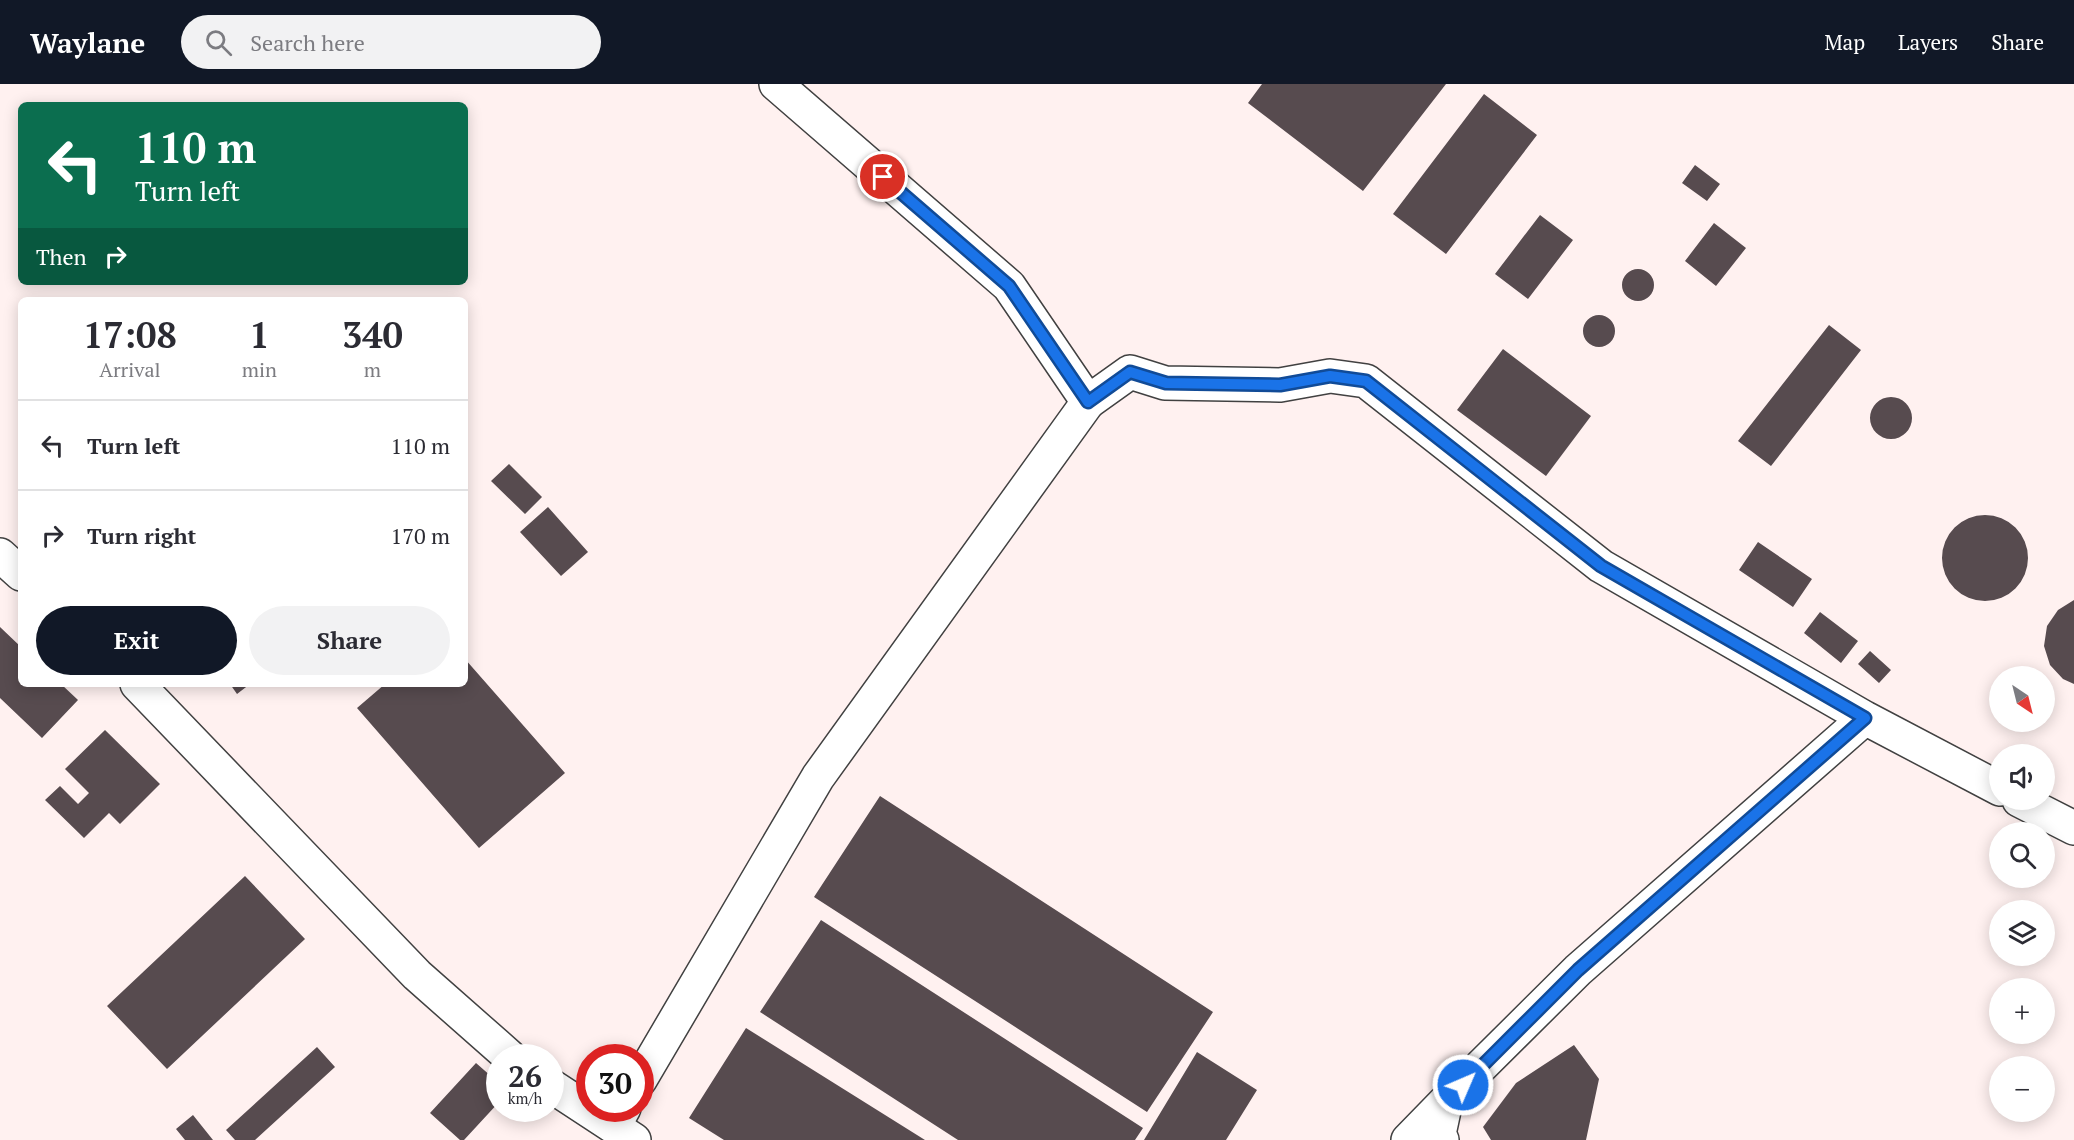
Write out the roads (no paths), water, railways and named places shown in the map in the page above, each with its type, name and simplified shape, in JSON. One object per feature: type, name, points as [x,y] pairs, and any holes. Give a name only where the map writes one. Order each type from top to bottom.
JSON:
[{"type":"street","points":[[776,84],[1009,286],[1088,402]]},
{"type":"street","points":[[654,1056],[818,777],[1088,402],[1130,372],[1166,383],[1280,385],[1330,376],[1366,381],[1601,566],[1865,718],[1989,783]]},
{"type":"street","points":[[0,555],[18,571]]},
{"type":"street","points":[[140,687],[417,975],[495,1044]]},
{"type":"street","points":[[1408,1140],[1578,970],[1865,718]]},
{"type":"street","points":[[2039,810],[2074,828]]},
{"type":"street","points":[[564,1093],[624,1125]]},
{"type":"street","points":[[1442,1140],[1438,1134],[1446,1101]]}]
